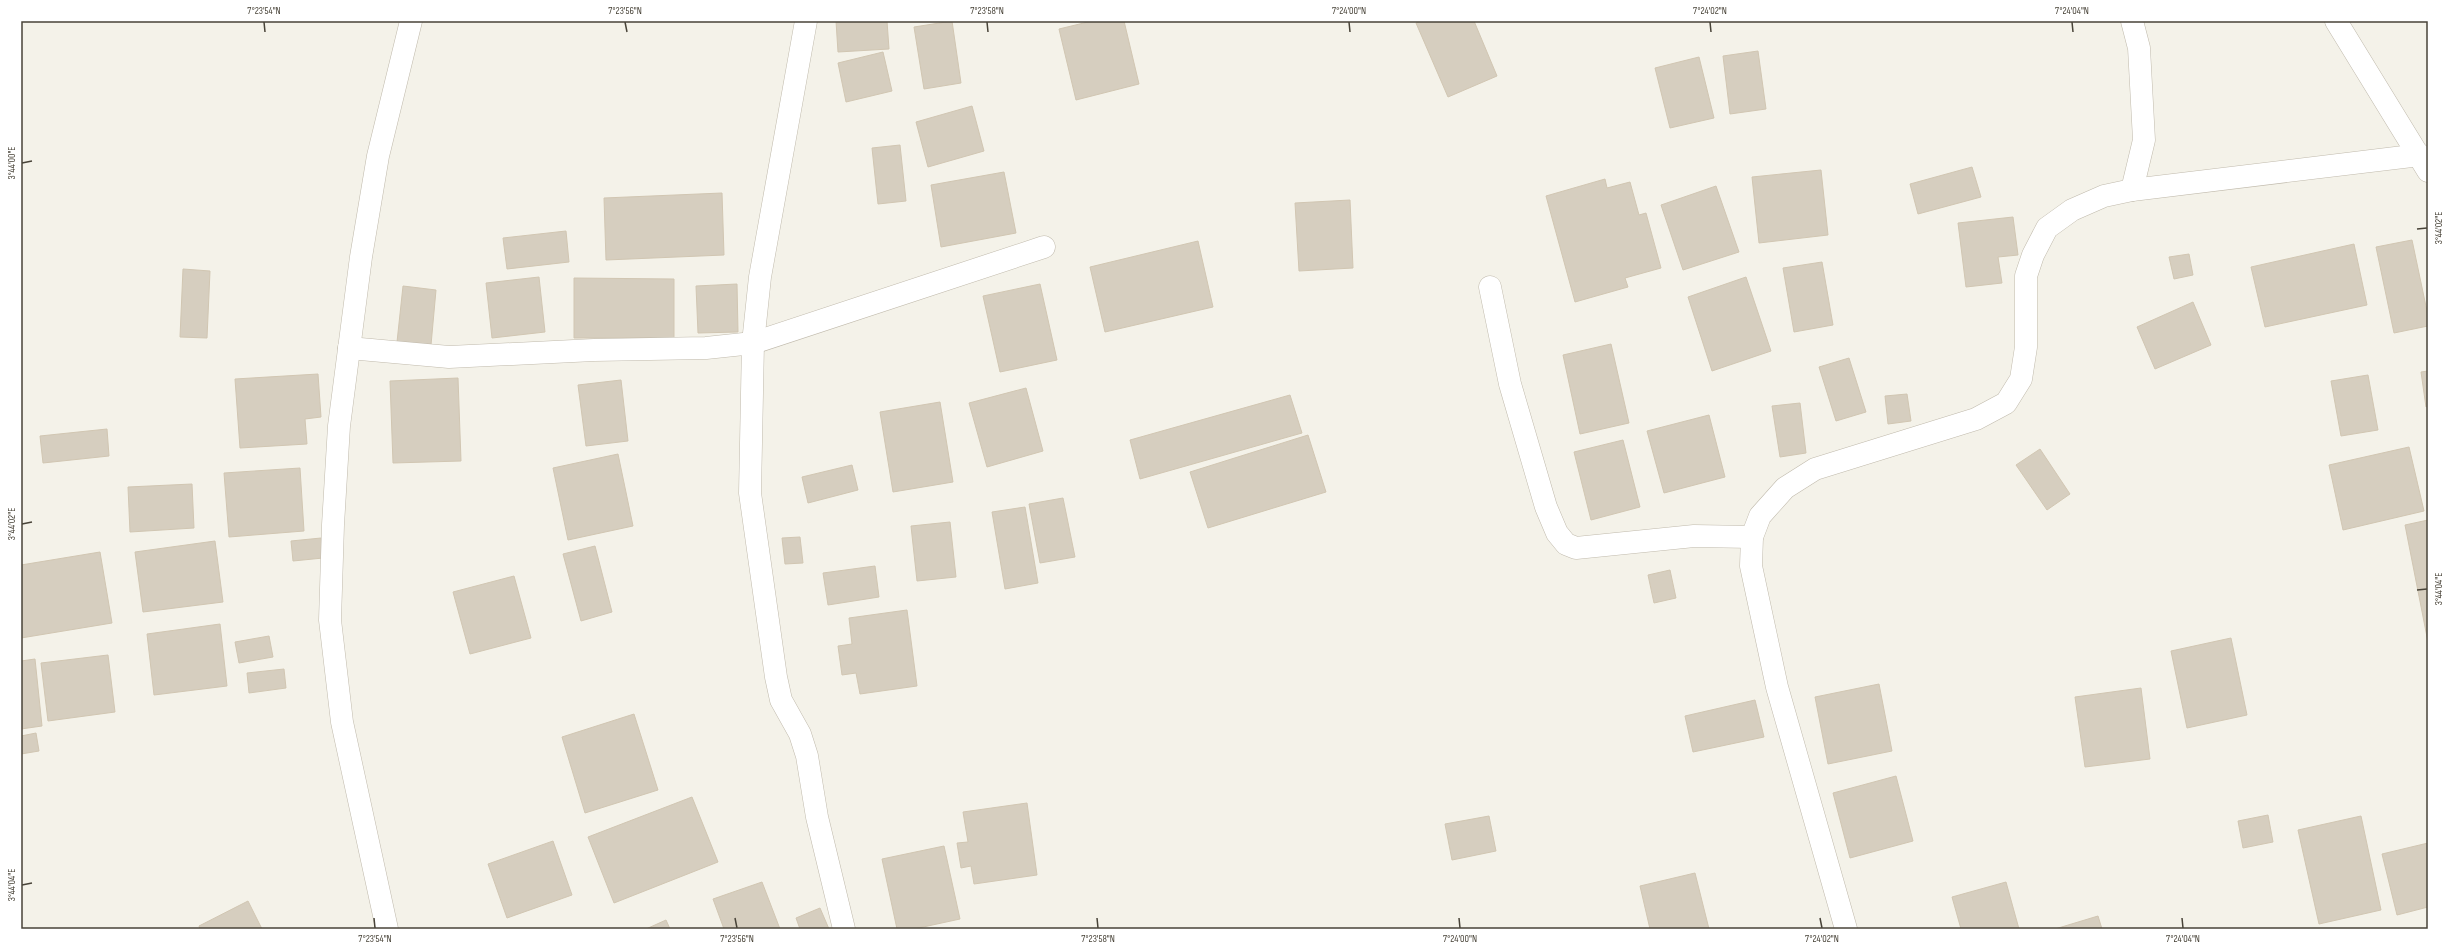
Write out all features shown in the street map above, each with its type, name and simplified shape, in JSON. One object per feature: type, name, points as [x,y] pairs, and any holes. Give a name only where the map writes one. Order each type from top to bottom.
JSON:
[{"type":"street","points":[[387,929],[342,722],[330,620],[333,525],[339,426],[348,348],[378,156],[411,21]]},
{"type":"street","points":[[806,21],[760,277],[753,343],[750,493],[776,677],[781,700],[800,734],[807,756],[817,817],[844,929]]},
{"type":"street","points":[[2132,21],[2139,48],[2144,140],[2132,190]]},
{"type":"street","points":[[1846,929],[1777,687],[1751,566],[1752,537],[1760,516],[1785,488],[1815,468],[1976,420],[2006,404],[2021,380],[2026,347],[2026,276],[2033,255],[2047,228],[2072,210],[2104,196],[2132,190],[2424,163],[2336,21]]},
{"type":"street","points":[[348,348],[449,357],[594,350],[706,348],[753,343],[1044,247]]},
{"type":"street","points":[[1490,287],[1514,398],[1546,507],[1557,533],[1566,544],[1576,548],[1694,536],[1752,537]]},
{"type":"building","points":[[836,21],[887,21],[889,49],[838,52]]},
{"type":"building","points":[[952,21],[961,83],[924,89],[914,27]]},
{"type":"building","points":[[1092,21],[1124,21],[1139,84],[1076,100],[1059,29]]},
{"type":"building","points":[[1421,21],[1474,21],[1497,76],[1448,97],[1416,23]]},
{"type":"building","points":[[1758,51],[1766,109],[1730,114],[1723,56]]},
{"type":"building","points":[[883,52],[892,91],[846,102],[838,63]]},
{"type":"building","points":[[1699,57],[1714,118],[1670,128],[1655,68]]},
{"type":"building","points":[[972,106],[984,151],[928,167],[916,122]]},
{"type":"building","points":[[900,145],[906,201],[878,204],[872,148]]},
{"type":"building","points":[[1972,167],[1981,197],[1918,214],[1910,184]]},
{"type":"building","points":[[1821,170],[1828,235],[1759,243],[1752,177]]},
{"type":"building","points":[[1004,172],[1016,233],[941,247],[931,185]]},
{"type":"building","points":[[1605,179],[1607,188],[1630,182],[1639,215],[1646,213],[1661,268],[1625,278],[1628,287],[1575,302],[1546,196]]},
{"type":"building","points":[[1716,186],[1739,252],[1683,270],[1661,205]]},
{"type":"building","points":[[722,193],[724,255],[606,260],[604,198]]},
{"type":"building","points":[[1350,200],[1353,268],[1299,271],[1295,203]]},
{"type":"building","points":[[2013,217],[2018,255],[1998,257],[2002,283],[1966,287],[1958,223]]},
{"type":"building","points":[[566,231],[569,262],[507,269],[503,238]]},
{"type":"building","points":[[2412,240],[2428,316],[2428,326],[2394,333],[2376,247]]},
{"type":"building","points":[[1198,241],[1213,307],[1105,332],[1090,267]]},
{"type":"building","points":[[2354,244],[2367,305],[2265,327],[2251,267]]},
{"type":"building","points":[[2189,254],[2193,275],[2174,279],[2169,257]]},
{"type":"building","points":[[1822,262],[1833,325],[1794,332],[1783,268]]},
{"type":"building","points":[[183,269],[210,271],[207,338],[180,337]]},
{"type":"building","points":[[539,277],[545,332],[492,338],[486,283]]},
{"type":"building","points":[[1746,277],[1771,351],[1712,371],[1688,297]]},
{"type":"building","points":[[574,278],[674,279],[674,338],[574,338]]},
{"type":"building","points":[[737,284],[738,332],[698,333],[696,286]]},
{"type":"building","points":[[1040,284],[1057,360],[1000,372],[983,296]]},
{"type":"building","points":[[403,286],[436,290],[431,345],[397,342]]},
{"type":"building","points":[[2193,302],[2211,345],[2155,369],[2137,327]]},
{"type":"building","points":[[1611,344],[1629,423],[1580,434],[1563,355]]},
{"type":"building","points":[[1849,358],[1866,412],[1836,421],[1819,367]]},
{"type":"building","points":[[2428,371],[2428,406],[2426,407],[2421,372]]},
{"type":"building","points":[[318,374],[321,417],[305,419],[307,444],[240,448],[235,379]]},
{"type":"building","points":[[2368,375],[2378,430],[2341,436],[2331,381]]},
{"type":"building","points":[[458,378],[461,461],[393,463],[390,381]]},
{"type":"building","points":[[621,380],[628,441],[586,446],[578,385]]},
{"type":"building","points":[[1026,388],[1043,451],[987,467],[969,403]]},
{"type":"building","points":[[1907,394],[1911,421],[1888,424],[1885,396]]},
{"type":"building","points":[[1290,395],[1302,433],[1140,479],[1130,440]]},
{"type":"building","points":[[940,402],[953,482],[893,492],[880,412]]},
{"type":"building","points":[[1800,403],[1806,453],[1780,457],[1772,406]]},
{"type":"building","points":[[1709,415],[1725,477],[1664,493],[1647,431]]},
{"type":"building","points":[[107,429],[109,456],[43,463],[40,436]]},
{"type":"building","points":[[1308,435],[1326,492],[1208,528],[1190,472]]},
{"type":"building","points":[[1623,440],[1640,507],[1591,520],[1574,452]]},
{"type":"building","points":[[2409,447],[2424,511],[2343,530],[2329,465]]},
{"type":"building","points":[[2040,449],[2070,494],[2047,510],[2016,465]]},
{"type":"building","points":[[618,454],[633,526],[568,540],[553,468]]},
{"type":"building","points":[[852,465],[858,490],[808,503],[802,477]]},
{"type":"building","points":[[300,468],[304,531],[229,537],[224,473]]},
{"type":"building","points":[[192,484],[194,528],[130,532],[128,487]]},
{"type":"building","points":[[1063,498],[1075,557],[1040,563],[1029,504]]},
{"type":"building","points":[[1025,507],[1038,583],[1005,589],[992,512]]},
{"type":"building","points":[[2428,520],[2428,642],[2405,525]]},
{"type":"building","points":[[950,522],[956,577],[917,581],[911,526]]},
{"type":"building","points":[[800,537],[803,563],[785,564],[782,538]]},
{"type":"building","points":[[321,538],[323,558],[293,561],[291,541]]},
{"type":"building","points":[[215,541],[223,602],[143,612],[135,552]]},
{"type":"building","points":[[595,546],[612,612],[581,621],[563,554]]},
{"type":"building","points":[[100,552],[112,623],[21,638],[21,565]]},
{"type":"building","points":[[875,566],[879,597],[828,605],[823,573]]},
{"type":"building","points":[[1670,570],[1676,598],[1654,603],[1648,575]]},
{"type":"building","points":[[514,576],[531,638],[470,654],[453,592]]},
{"type":"building","points":[[907,610],[917,686],[860,694],[856,673],[842,675],[838,646],[852,644],[849,618]]},
{"type":"building","points":[[220,624],[227,686],[154,695],[147,634]]},
{"type":"building","points":[[269,636],[273,657],[239,663],[235,642]]},
{"type":"building","points":[[2231,638],[2247,715],[2187,728],[2171,651]]},
{"type":"building","points":[[108,655],[115,712],[48,721],[41,663]]},
{"type":"building","points":[[35,659],[42,726],[21,729],[21,661]]},
{"type":"building","points":[[284,669],[286,688],[249,693],[247,673]]},
{"type":"building","points":[[1879,684],[1892,751],[1828,764],[1815,697]]},
{"type":"building","points":[[2141,688],[2150,759],[2085,767],[2075,697]]},
{"type":"building","points":[[1755,700],[1764,737],[1693,752],[1685,716]]},
{"type":"building","points":[[634,714],[658,790],[585,813],[562,737]]},
{"type":"building","points":[[36,733],[39,751],[21,754],[21,736]]},
{"type":"building","points":[[1896,776],[1913,841],[1850,858],[1833,793]]},
{"type":"building","points":[[692,797],[718,862],[614,903],[588,837]]},
{"type":"building","points":[[1027,803],[1037,875],[974,884],[971,866],[961,868],[957,843],[968,842],[963,812]]},
{"type":"building","points":[[2268,815],[2273,842],[2243,848],[2238,821]]},
{"type":"building","points":[[1489,816],[1496,851],[1452,860],[1445,824]]},
{"type":"building","points":[[2361,816],[2381,910],[2319,924],[2298,830]]},
{"type":"building","points":[[553,841],[572,895],[507,918],[488,864]]},
{"type":"building","points":[[2428,843],[2428,907],[2397,915],[2382,854]]},
{"type":"building","points":[[944,846],[960,919],[914,929],[897,929],[882,859]]},
{"type":"building","points":[[1695,873],[1709,929],[1650,929],[1640,886]]},
{"type":"building","points":[[762,882],[780,929],[724,929],[713,899]]},
{"type":"building","points":[[2006,882],[2019,929],[1961,929],[1952,897]]},
{"type":"building","points":[[248,901],[262,929],[200,929],[199,926]]},
{"type":"building","points":[[820,908],[829,929],[800,929],[796,918]]},
{"type":"building","points":[[2098,916],[2102,929],[2055,929]]},
{"type":"building","points":[[666,920],[670,929],[646,929]]}]
